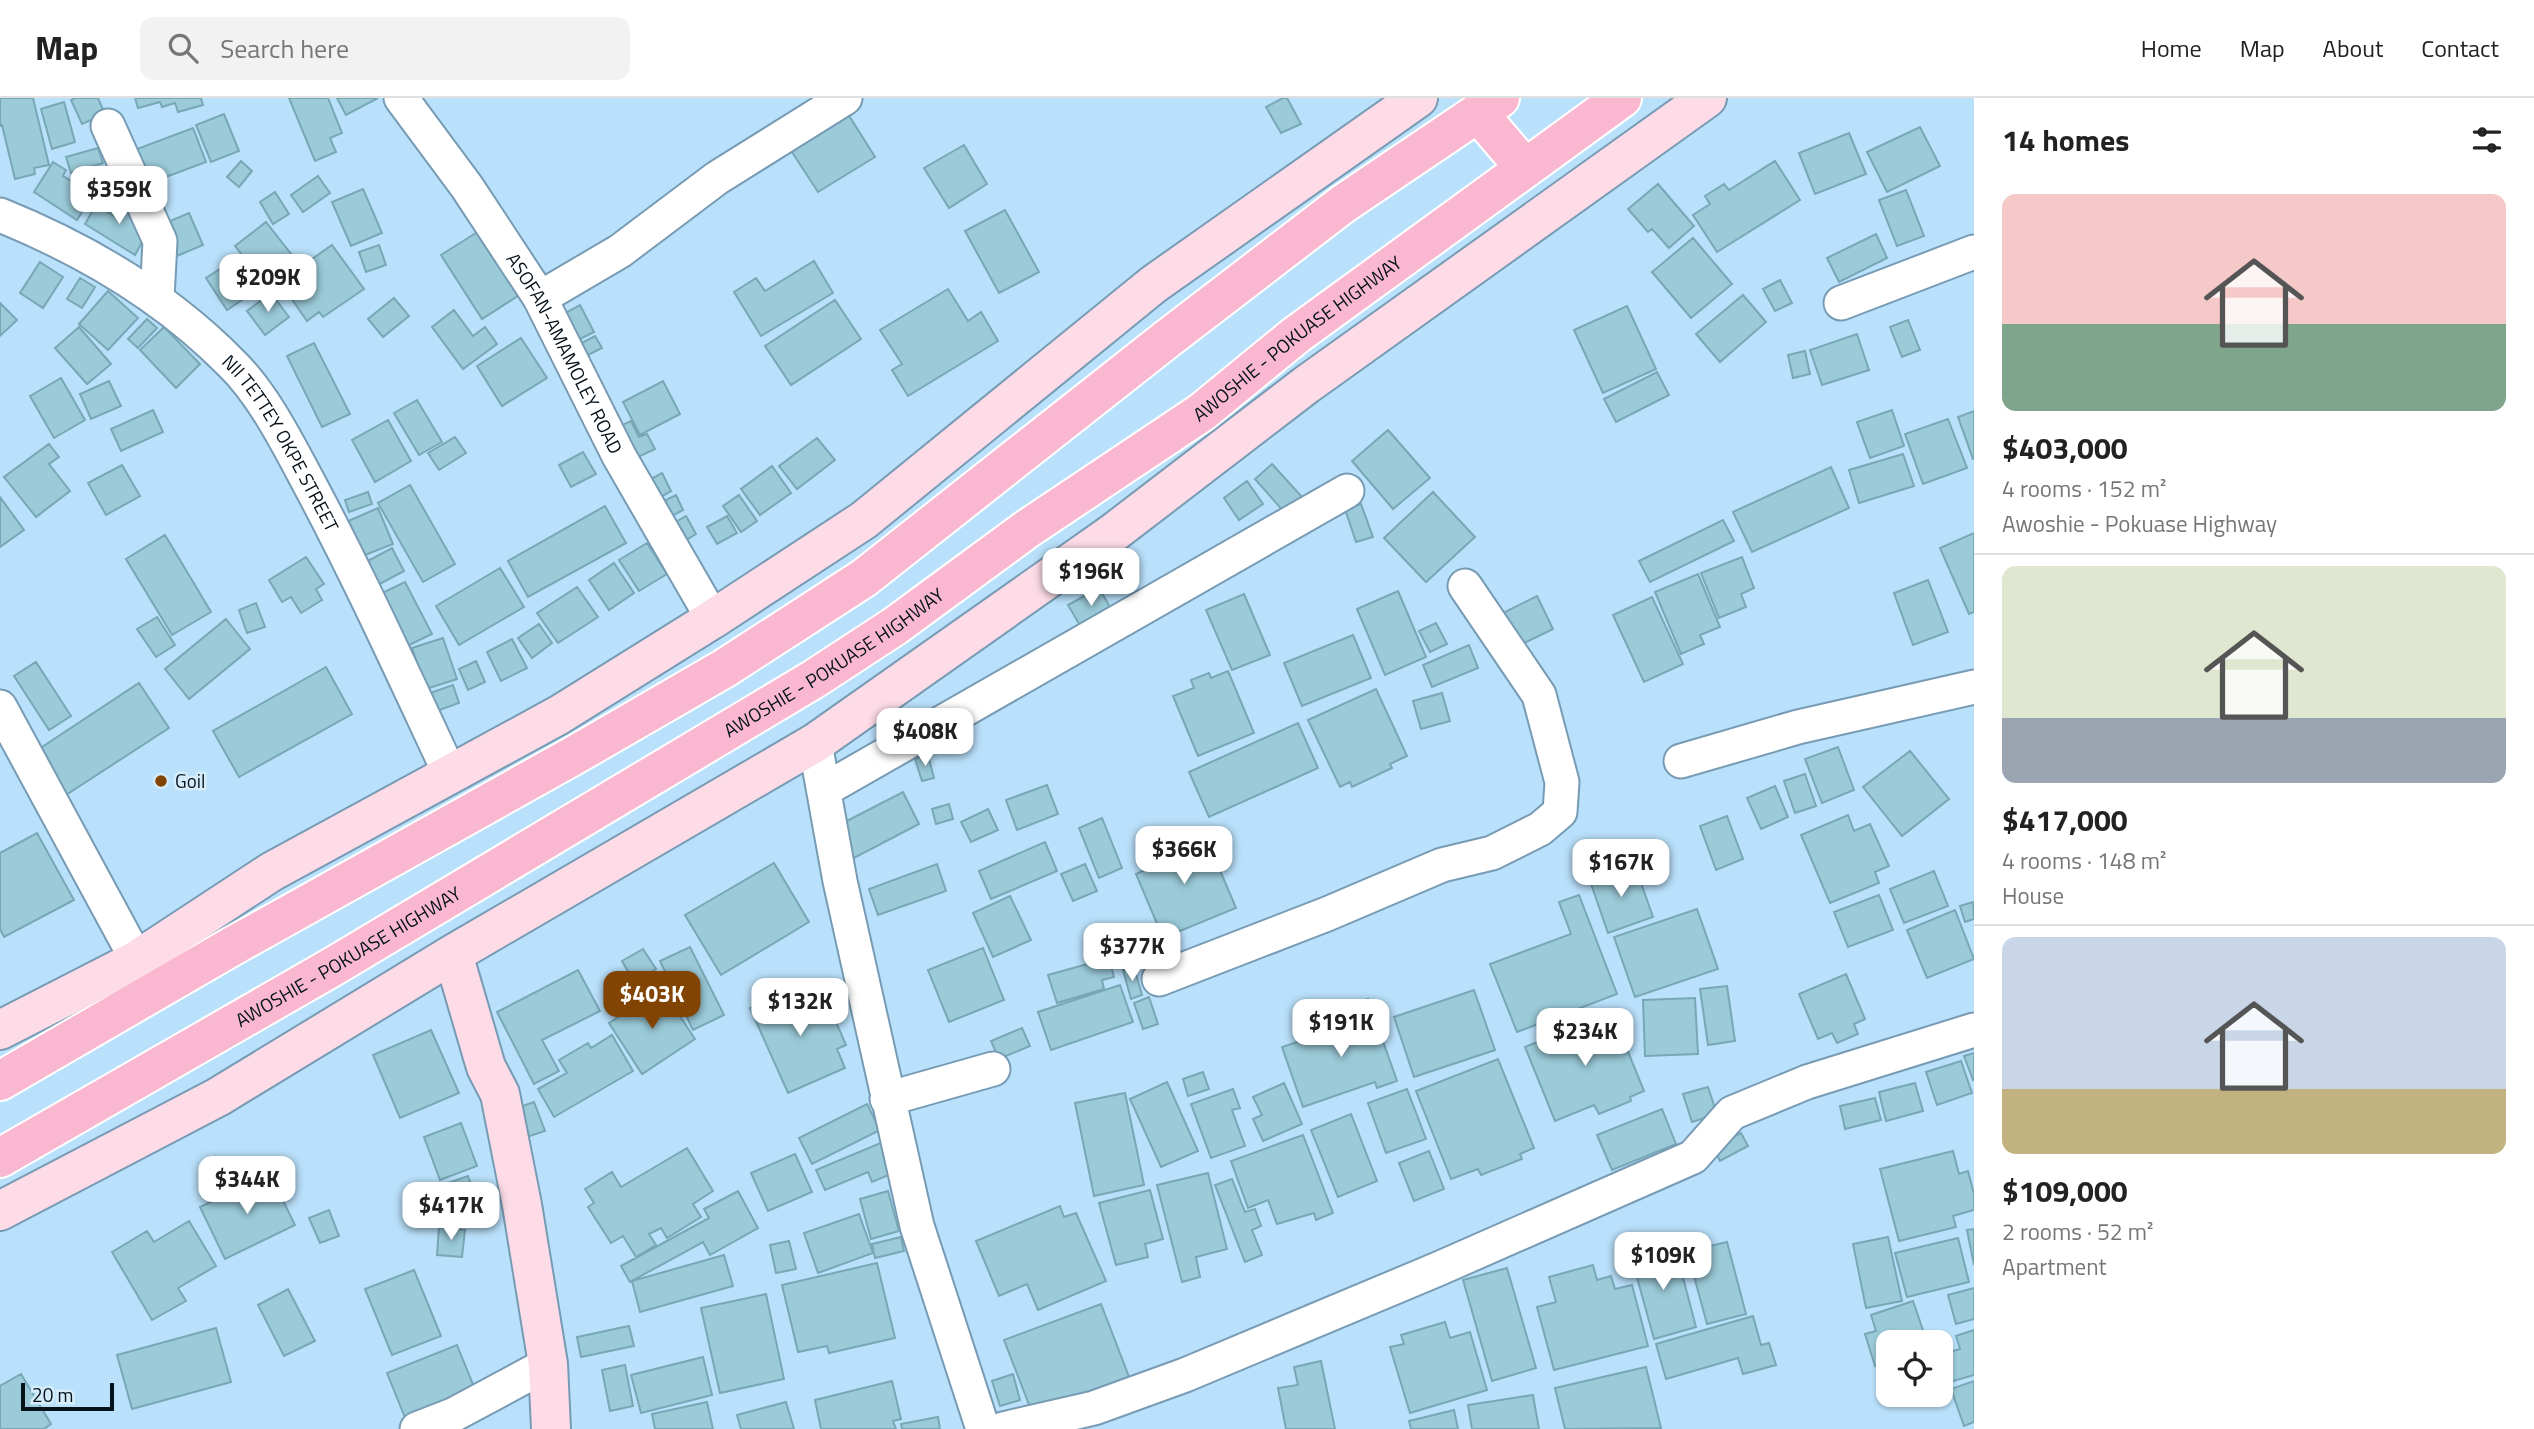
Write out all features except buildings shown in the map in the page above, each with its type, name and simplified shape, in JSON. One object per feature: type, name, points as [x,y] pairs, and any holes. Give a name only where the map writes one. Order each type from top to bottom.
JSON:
[{"type":"main road","name":"AWOSHIE - POKUASE HIGHWAY","points":[[0,1158],[334,966],[814,678],[895,626],[1027,529],[1202,412],[1296,335],[1622,98]]},
{"type":"main road","points":[[0,1081],[219,953],[562,762],[724,668],[864,578],[1343,204],[1489,105],[1525,168]]},
{"type":"street","name":"ASOFAN-AMAMOLEY ROAD","points":[[401,98],[467,187],[540,298],[619,456],[713,619]]},
{"type":"street","points":[[540,298],[620,251],[718,178],[845,98]]},
{"type":"street","points":[[0,1030],[136,960],[271,872],[559,715],[864,520],[1154,285],[1418,98]]},
{"type":"street","points":[[0,1211],[218,1097],[453,954],[815,743],[1113,533],[1306,385],[1707,98]]},
{"type":"street","points":[[108,126],[160,241],[157,299]]},
{"type":"street","name":"NII TETTEY OKPE STREET","points":[[0,215],[40,231],[157,299],[233,364],[277,422],[330,523],[450,774]]},
{"type":"street","points":[[1840,303],[1974,252]]},
{"type":"street","points":[[824,790],[1347,491]]},
{"type":"street","points":[[1159,979],[1327,914],[1442,864],[1492,853],[1540,829],[1560,812],[1562,782],[1539,695],[1465,586]]},
{"type":"street","points":[[1681,761],[1798,727],[1974,687]]},
{"type":"street","points":[[0,707],[136,960]]},
{"type":"street","points":[[815,743],[840,881],[917,1226],[983,1429]]},
{"type":"street","points":[[453,954],[486,1067],[500,1094],[522,1205],[548,1364],[551,1429]]},
{"type":"street","points":[[1003,1429],[1094,1408],[1185,1375],[1438,1269],[1693,1157],[1731,1113],[1807,1082],[1974,1030]]},
{"type":"street","points":[[887,1098],[993,1069]]},
{"type":"street","points":[[416,1429],[453,1415],[548,1364]]},
{"type":"place","name":"Goil","points":[[161,781]]}]
